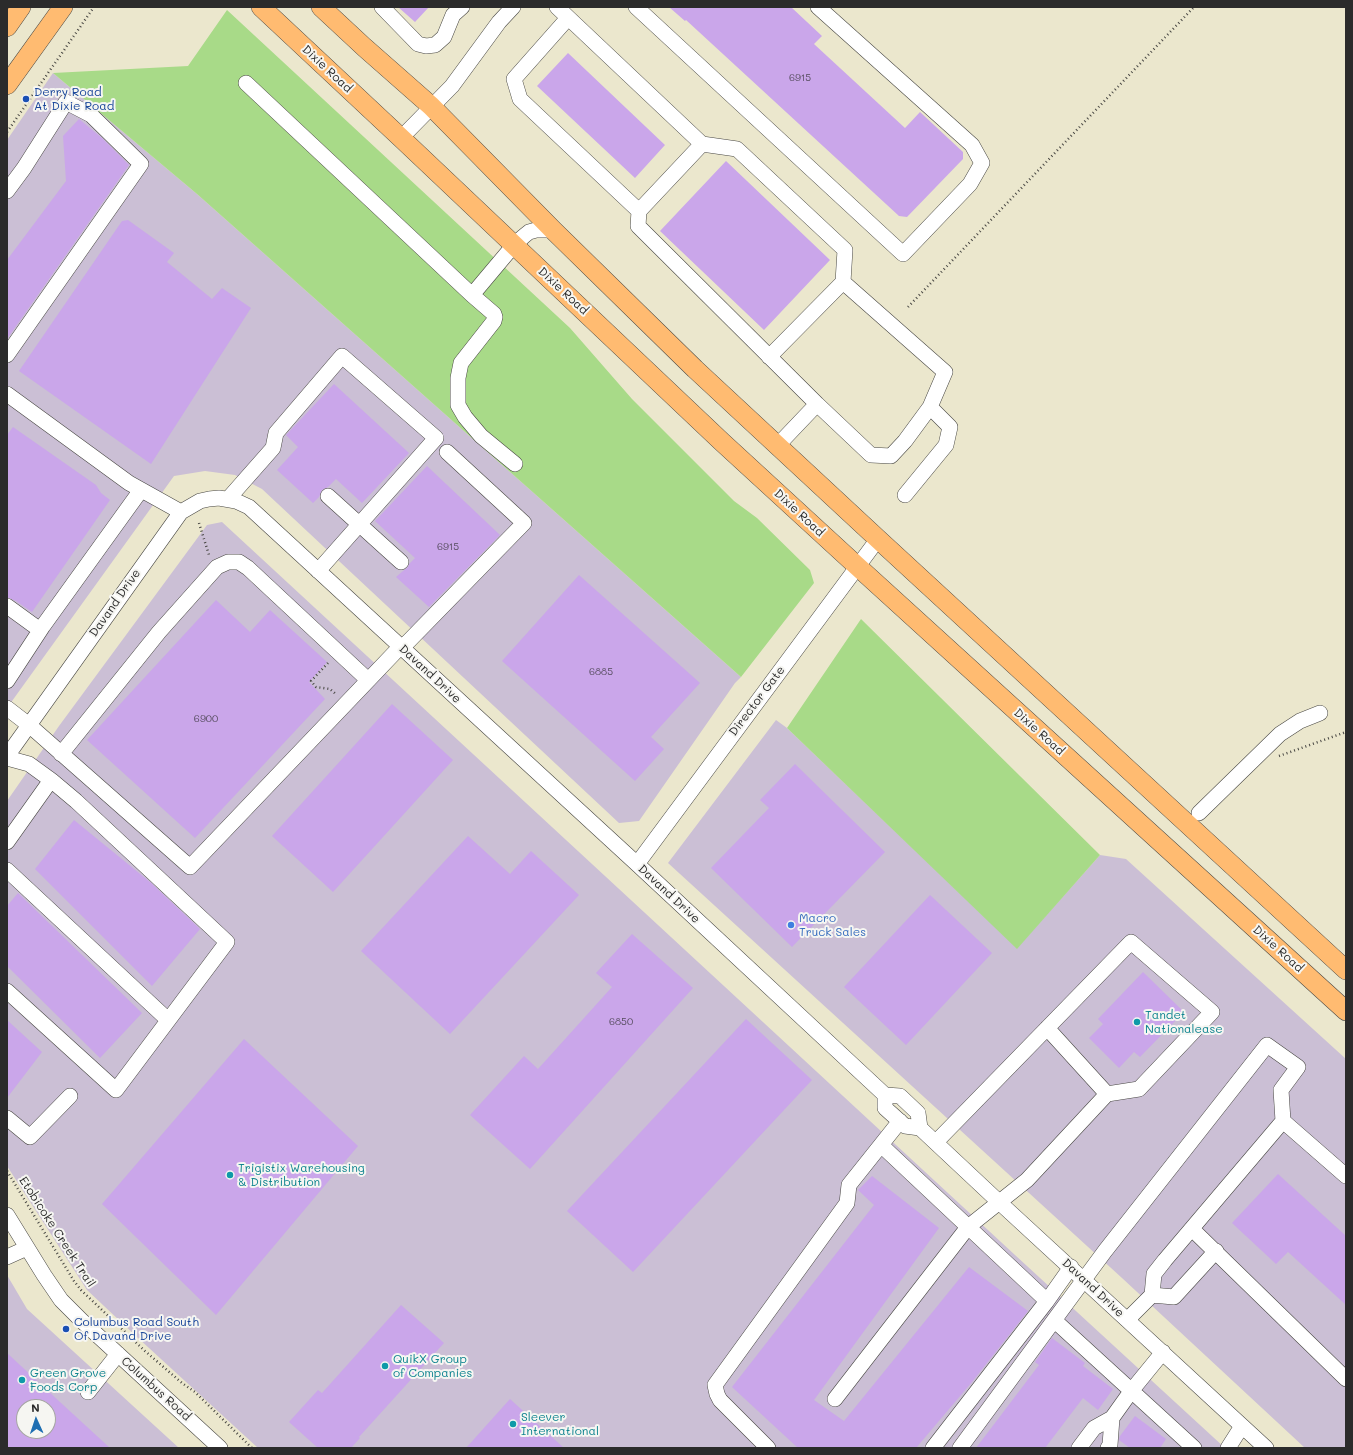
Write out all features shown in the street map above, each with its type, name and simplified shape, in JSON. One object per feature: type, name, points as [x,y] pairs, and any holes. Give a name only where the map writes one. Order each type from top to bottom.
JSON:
[{"type":"main road","points":[[7,27],[21,7]]},
{"type":"main road","points":[[7,85],[63,7]]},
{"type":"main road","name":"Dixie Road","points":[[260,7],[401,138],[722,442],[1346,1011]]},
{"type":"main road","points":[[321,7],[431,106],[554,230],[696,369],[878,539],[1346,970]]},
{"type":"street","points":[[382,7],[418,44],[426,46],[435,45],[444,37],[453,15],[462,7]]},
{"type":"street","points":[[401,138],[452,86],[499,22],[513,7]]},
{"type":"street","points":[[557,7],[702,144],[737,149],[845,250],[843,282],[769,357]]},
{"type":"street","points":[[636,7],[903,254],[970,184],[982,163],[972,145],[818,7]]},
{"type":"street","points":[[568,18],[514,79],[520,99],[639,211]]},
{"type":"street","points":[[246,83],[494,314],[494,321],[461,363],[458,378],[458,405],[465,417],[481,436],[515,464]]},
{"type":"street","points":[[7,191],[24,168],[66,102],[91,115],[141,164],[7,355]]},
{"type":"street","points":[[702,144],[639,211],[638,226],[816,404],[871,455],[891,456],[930,407],[945,372],[843,282]]},
{"type":"street","points":[[472,295],[514,245],[529,232],[543,229],[554,230]]},
{"type":"street","points":[[228,500],[273,448],[276,433],[342,356],[436,438],[318,571]]},
{"type":"street","points":[[7,394],[129,483],[181,512]]},
{"type":"street","points":[[778,445],[816,404]]},
{"type":"street","points":[[905,495],[946,445],[950,427],[930,407]]},
{"type":"street","points":[[7,708],[29,725],[190,867],[345,703],[524,523],[447,452]]},
{"type":"street","points":[[7,681],[40,630],[141,490]]},
{"type":"street","points":[[328,496],[400,562]]},
{"type":"street","name":"Davand Drive","points":[[7,757],[181,512],[200,501],[214,498],[236,501],[249,507],[637,864],[885,1095],[900,1096],[918,1113],[920,1128]]},
{"type":"street","name":"Director Gate","points":[[637,864],[878,539]]},
{"type":"street","points":[[61,754],[159,632],[217,567],[228,562],[239,562],[248,568],[368,680]]},
{"type":"street","points":[[7,606],[40,630]]},
{"type":"street","points":[[1199,813],[1280,734],[1300,721],[1320,713]]},
{"type":"street","points":[[7,757],[30,764],[51,780],[227,942],[116,1090],[7,991]]},
{"type":"street","points":[[7,842],[51,780]]},
{"type":"street","points":[[7,870],[168,1020]]},
{"type":"street","points":[[835,1399],[968,1227],[1027,1180],[1108,1094],[1139,1089],[1212,1012],[1131,942],[936,1142]]},
{"type":"street","points":[[1047,1028],[1108,1094]]},
{"type":"street","points":[[960,1448],[1084,1279],[1267,1045],[1298,1067],[1281,1090],[1282,1121],[1154,1274],[1152,1295],[1127,1320]]},
{"type":"street","name":"Davand Drive","points":[[885,1095],[885,1108],[905,1126],[920,1128],[936,1142],[999,1202],[1163,1352],[1242,1426],[1262,1447]]},
{"type":"street","points":[[8,1121],[30,1137],[70,1096]]},
{"type":"street","points":[[768,1448],[720,1400],[715,1385],[847,1203],[849,1185],[900,1121]]},
{"type":"street","points":[[1282,1121],[1346,1176]]},
{"type":"street","points":[[881,1145],[1047,1301]]},
{"type":"street","name":"Columbus Road","points":[[7,1215],[61,1300],[220,1448]]},
{"type":"street","points":[[1192,1229],[1346,1379]]},
{"type":"street","points":[[7,1257],[27,1248]]},
{"type":"street","points":[[1152,1295],[1174,1297],[1216,1251]]},
{"type":"street","points":[[933,1448],[1047,1301],[1071,1267]]},
{"type":"street","points":[[1054,1320],[1194,1448]]},
{"type":"street","points":[[1079,1448],[1094,1428],[1112,1418],[1132,1390],[1163,1352]]},
{"type":"street","points":[[88,1392],[118,1354]]},
{"type":"street","points":[[1108,1448],[1110,1445],[1112,1418]]},
{"type":"street","points":[[1228,1448],[1242,1426]]},
{"type":"path","points":[[7,132],[94,7]]},
{"type":"path","points":[[908,307],[1194,7]]},
{"type":"path","points":[[199,523],[214,571]]},
{"type":"path","points":[[328,663],[311,682],[316,687],[330,689],[345,703]]},
{"type":"path","points":[[1275,757],[1346,732]]},
{"type":"path","name":"Etobicoke Creek Trail","points":[[7,1171],[81,1290],[150,1355],[182,1383],[195,1392],[252,1448]]},
{"type":"shaded area","points":[[53,73],[197,194],[741,677],[735,683],[639,821],[619,823],[262,489],[235,475],[205,471],[174,476],[7,708],[7,140]]},
{"type":"shaded area","points":[[222,522],[1225,1448],[258,1448],[137,1337],[87,1290],[7,1166],[7,801],[59,726],[207,525]]},
{"type":"shaded area","points":[[776,720],[787,728],[1017,948],[1100,855],[1126,859],[1346,1059],[1346,1448],[1305,1448],[1122,1278],[668,863]]},
{"type":"shaded area","points":[[7,1275],[27,1309],[179,1448],[7,1448]]},
{"type":"green space","points":[[227,10],[570,328],[632,399],[734,501],[757,518],[810,570],[814,583],[741,677],[197,194],[53,73],[188,66]]},
{"type":"green space","points":[[861,619],[1100,855],[1017,949],[787,728]]},
{"type":"building","points":[[398,7],[429,7],[415,22]]},
{"type":"building","points":[[669,7],[791,7],[822,36],[814,44],[905,128],[920,112],[963,152],[963,159],[907,217],[899,216],[686,20],[685,21]]},
{"type":"building","points":[[568,53],[665,145],[635,178],[537,86]]},
{"type":"building","points":[[79,119],[102,138],[129,165],[7,339],[7,260],[66,181],[63,136]]},
{"type":"building","points":[[726,161],[830,260],[764,330],[660,231]]},
{"type":"building","points":[[128,220],[174,253],[167,262],[212,299],[222,288],[251,308],[151,464],[19,371],[122,221]]},
{"type":"building","points":[[334,384],[409,453],[362,503],[336,479],[328,487],[322,490],[319,497],[313,503],[277,470],[298,447],[286,435]]},
{"type":"building","points":[[13,427],[96,485],[101,493],[110,500],[32,612],[16,601],[7,597],[7,435]]},
{"type":"building","points":[[427,466],[500,535],[429,607],[396,577],[407,568],[415,558],[375,521]]},
{"type":"building","points":[[579,575],[700,683],[651,737],[664,749],[635,781],[502,661]]},
{"type":"building","points":[[216,600],[250,632],[270,610],[327,662],[309,682],[325,699],[195,838],[87,740]]},
{"type":"building","points":[[392,704],[453,760],[333,892],[272,836]]},
{"type":"building","points":[[795,764],[885,852],[792,947],[711,868],[769,808],[760,800]]},
{"type":"building","points":[[74,820],[150,882],[200,929],[152,986],[35,869]]},
{"type":"building","points":[[468,836],[510,874],[531,851],[579,895],[450,1034],[361,951]]},
{"type":"building","points":[[18,893],[142,1013],[100,1058],[7,966],[7,906]]},
{"type":"building","points":[[930,895],[992,953],[906,1045],[844,987]]},
{"type":"building","points":[[632,934],[693,988],[530,1169],[470,1115],[524,1056],[538,1069],[612,987],[596,973]]},
{"type":"building","name":"Tandet Nationalease","points":[[1143,972],[1184,1012],[1140,1057],[1134,1052],[1119,1068],[1089,1038],[1103,1024],[1098,1019]]},
{"type":"building","points":[[746,1019],[812,1080],[633,1272],[567,1211]]},
{"type":"building","points":[[7,1020],[42,1052],[7,1098]]},
{"type":"building","name":"Trigistix Warehousing & Distribution","points":[[244,1039],[358,1146],[216,1315],[102,1204]]},
{"type":"building","points":[[1278,1174],[1346,1236],[1346,1305],[1288,1252],[1276,1264],[1232,1223]]},
{"type":"building","points":[[872,1176],[939,1228],[814,1400],[844,1421],[969,1267],[1028,1311],[972,1382],[916,1448],[798,1448],[732,1387],[874,1205],[858,1190]]},
{"type":"building","name":"QuikX Group of Companies","points":[[401,1305],[444,1343],[359,1437],[360,1438],[351,1448],[318,1448],[289,1422],[318,1390],[322,1393]]},
{"type":"building","points":[[1052,1338],[1085,1363],[1083,1366],[1113,1389],[1098,1410],[1083,1398],[1045,1448],[976,1448],[1039,1365],[1035,1362]]},
{"type":"building","name":"Green Grove Foods Corp","points":[[7,1353],[110,1448],[7,1448]]},
{"type":"building","name":"Sleever International","points":[[510,1399],[564,1448],[466,1448]]},
{"type":"building","points":[[1135,1416],[1166,1439],[1160,1448],[1130,1448],[1119,1440],[1120,1436]]},
{"type":"place","name":"Derry Road At Dixie Road","points":[[26,99]]},
{"type":"place","name":"Macro Truck Sales","points":[[791,925]]},
{"type":"place","name":"Tandet Nationalease","points":[[1137,1022]]},
{"type":"place","name":"Trigistix Warehousing & Distribution","points":[[230,1175]]},
{"type":"place","name":"Columbus Road South Of Davand Drive","points":[[66,1329]]},
{"type":"place","name":"QuikX Group of Companies","points":[[385,1366]]},
{"type":"place","name":"Green Grove Foods Corp","points":[[22,1380]]},
{"type":"place","name":"Sleever International","points":[[513,1424]]}]
